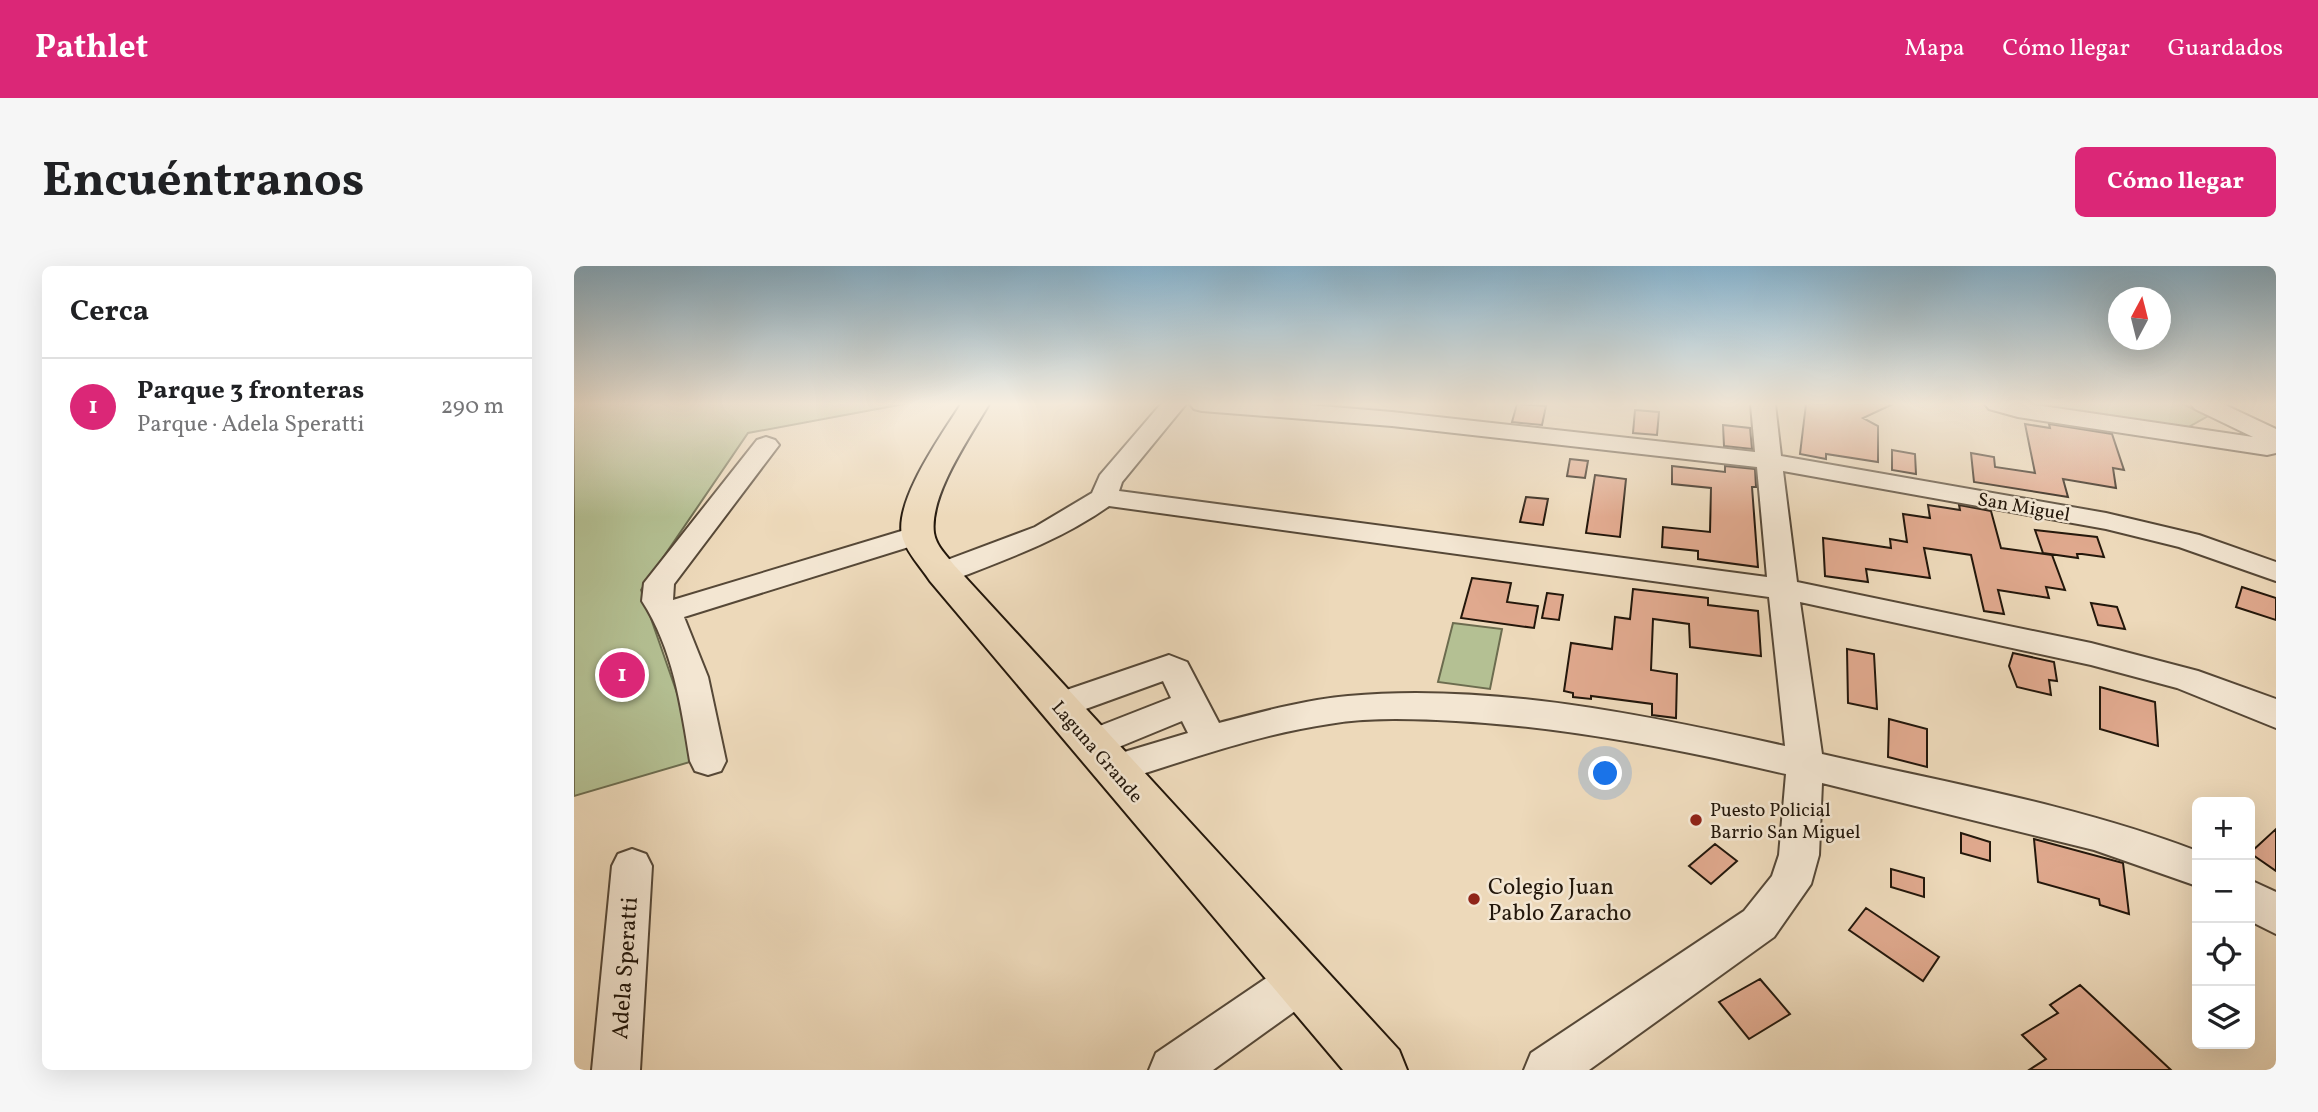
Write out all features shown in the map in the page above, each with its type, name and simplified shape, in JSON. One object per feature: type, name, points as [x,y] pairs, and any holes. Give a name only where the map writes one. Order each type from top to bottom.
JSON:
[{"type":"main road","points":[[918,535],[922,505],[934,476],[954,442]]},
{"type":"main road","name":"Laguna Grande","points":[[918,535],[942,573],[1379,1070]]},
{"type":"street","points":[[942,573],[1043,536],[1065,524],[1104,497],[1109,481],[1142,442]]},
{"type":"street","name":"San Miguel","points":[[1594,442],[1768,461],[2106,521],[2189,541],[2276,572]]},
{"type":"street","points":[[1548,1070],[1759,924],[1790,884],[1800,855],[1805,764],[1766,442]]},
{"type":"street","points":[[2230,442],[2267,447],[2276,445]]},
{"type":"street","points":[[708,761],[694,689],[667,612],[657,601],[659,583],[766,445]]},
{"type":"street","points":[[1104,497],[1783,589],[2091,654],[2186,679],[2256,704],[2276,715]]},
{"type":"street","points":[[667,612],[918,535]]},
{"type":"street","points":[[1058,706],[1169,666],[1175,670],[1209,740]]},
{"type":"street","points":[[1103,757],[1192,703]]},
{"type":"street","points":[[1103,757],[1209,740],[1329,711],[1419,706],[1553,715],[1805,764],[2076,829],[2152,850],[2192,867]]},
{"type":"street","name":"Adela Speratti","points":[[616,1070],[632,866]]},
{"type":"street","points":[[2255,901],[2276,915]]},
{"type":"street","points":[[1173,1070],[1300,981]]},
{"type":"green space","points":[[574,442],[742,442],[641,590],[700,759],[574,796]]},
{"type":"green space","points":[[1453,623],[1502,629],[1490,689],[1438,682]]},
{"type":"building","points":[[1724,442],[1751,442],[1752,449],[1724,446]]},
{"type":"building","points":[[1801,442],[1878,442],[1878,462],[1826,454],[1826,459],[1800,454]]},
{"type":"building","points":[[2029,442],[2115,442],[2124,470],[2113,468],[2116,488],[2063,479],[2068,497],[1974,482],[1971,453],[1994,457],[1995,467],[2035,473]]},
{"type":"building","points":[[1892,450],[1915,454],[1916,474],[1892,470]]},
{"type":"building","points":[[1570,459],[1588,461],[1585,478],[1567,476]]},
{"type":"building","points":[[1672,466],[1725,472],[1725,466],[1755,469],[1756,487],[1752,487],[1758,567],[1698,559],[1698,551],[1662,547],[1663,527],[1710,532],[1711,488],[1672,484]]},
{"type":"building","points":[[1595,475],[1626,479],[1620,537],[1586,533]]},
{"type":"building","points":[[1526,497],[1548,499],[1543,525],[1520,522]]},
{"type":"building","points":[[1928,505],[1960,510],[1959,505],[1991,511],[2001,548],[2052,555],[2065,590],[2046,587],[2049,598],[1998,590],[2004,614],[1984,611],[1971,555],[1924,548],[1930,578],[1866,569],[1868,582],[1825,576],[1823,538],[1891,548],[1890,539],[1907,542],[1903,514],[1930,518]]},
{"type":"building","points":[[2035,530],[2097,537],[2104,557],[2077,554],[2078,558],[2043,553]]},
{"type":"building","points":[[1472,578],[1511,583],[1507,602],[1538,606],[1534,628],[1461,618]]},
{"type":"building","points":[[2242,587],[2276,598],[2276,620],[2236,607]]},
{"type":"building","points":[[1633,589],[1708,598],[1708,605],[1758,611],[1761,656],[1690,647],[1689,624],[1653,619],[1651,670],[1677,674],[1676,718],[1652,715],[1652,704],[1591,696],[1591,699],[1573,697],[1573,693],[1564,691],[1571,643],[1612,649],[1615,617],[1630,619]]},
{"type":"building","points":[[1547,593],[1563,595],[1559,620],[1542,618]]},
{"type":"building","points":[[2091,603],[2117,607],[2125,629],[2098,625]]},
{"type":"building","points":[[1847,649],[1874,654],[1877,709],[1848,703]]},
{"type":"building","points":[[2013,653],[2054,662],[2057,681],[2049,680],[2051,695],[2017,687],[2009,666]]},
{"type":"building","points":[[2100,687],[2155,702],[2158,746],[2100,729]]},
{"type":"building","points":[[1889,719],[1927,729],[1927,767],[1888,757]]},
{"type":"building","points":[[2276,829],[2276,871],[2255,856],[2255,848]]},
{"type":"building","points":[[1961,833],[1990,842],[1990,861],[1961,853]]},
{"type":"building","points":[[2034,839],[2123,863],[2129,914],[2100,905],[2099,899],[2038,882]]},
{"type":"building","points":[[1715,844],[1737,861],[1711,884],[1689,866]]},
{"type":"building","points":[[1891,869],[1924,878],[1924,897],[1891,887]]},
{"type":"building","points":[[1866,908],[1939,957],[1923,981],[1849,930]]},
{"type":"building","points":[[1760,979],[1790,1014],[1749,1039],[1719,1002]]},
{"type":"building","points":[[2080,985],[2171,1070],[2029,1070],[2046,1059],[2022,1035],[2058,1013],[2050,1005]]},
{"type":"place","name":"Parque 3 fronteras","points":[[622,675]]},
{"type":"place","name":"Puesto Policial Barrio San Miguel","points":[[1696,820]]},
{"type":"place","name":"Colegio Juan Pablo Zaracho","points":[[1474,899]]}]
